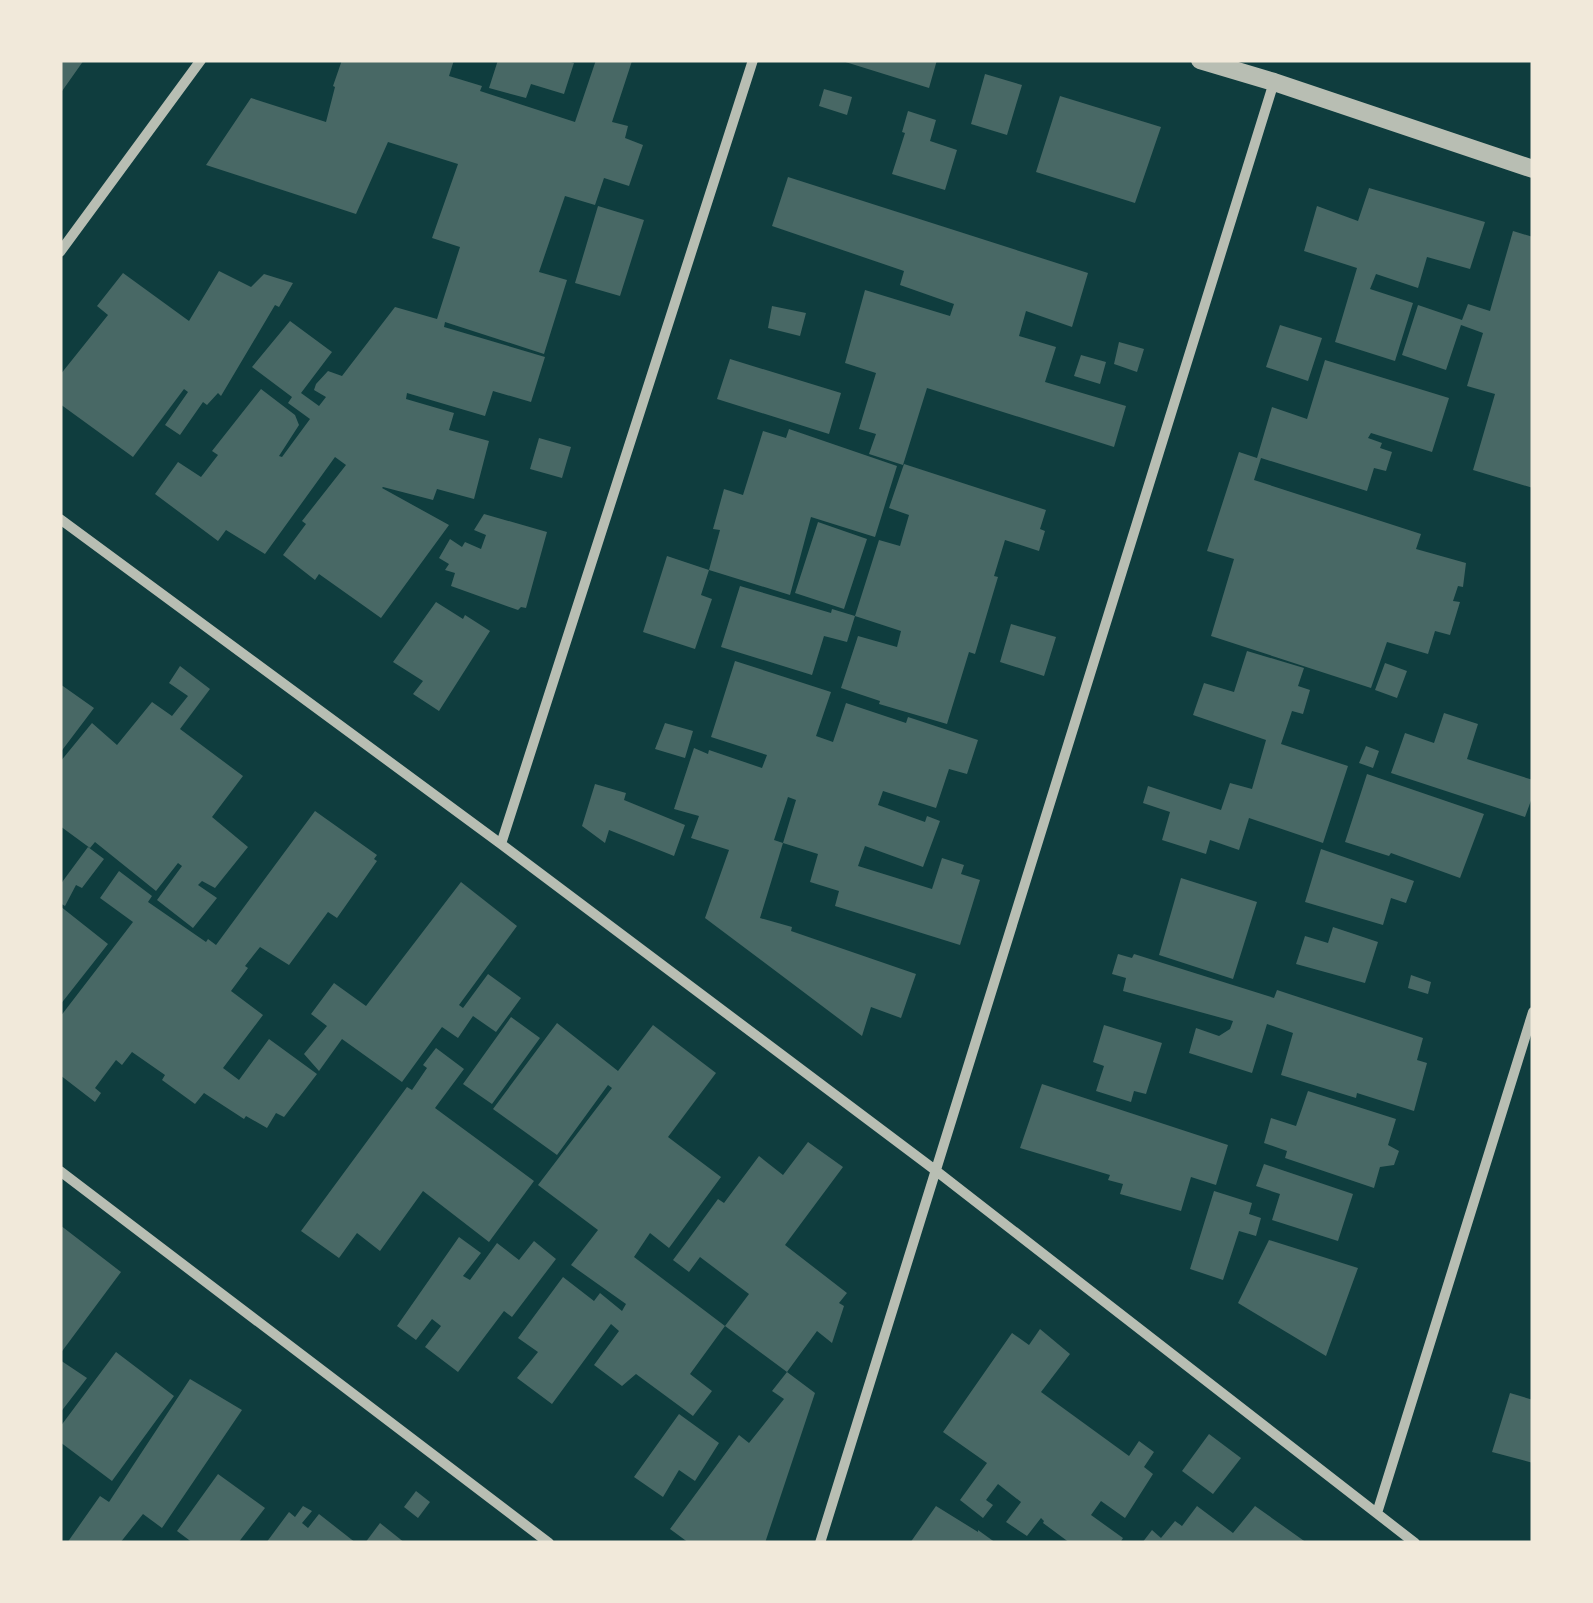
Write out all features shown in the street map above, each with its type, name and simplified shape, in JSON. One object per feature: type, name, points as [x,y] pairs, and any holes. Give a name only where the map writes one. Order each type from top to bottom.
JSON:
[{"type":"street","points":[[60,252],[201,60]]},
{"type":"street","points":[[501,844],[752,60]]},
{"type":"street","points":[[1200,60],[1533,169]]},
{"type":"street","points":[[820,1543],[1274,82]]},
{"type":"street","points":[[60,519],[935,1170],[1415,1543]]},
{"type":"street","points":[[1377,1513],[1533,1012]]},
{"type":"street","points":[[60,1170],[549,1543]]},
{"type":"building","points":[[60,60],[84,60],[60,94]]},
{"type":"building","points":[[342,60],[454,60],[449,76],[482,86],[480,91],[575,122],[596,60],[632,61],[612,122],[628,126],[625,138],[643,145],[629,186],[604,178],[595,205],[565,196],[539,272],[567,280],[544,354],[445,322],[444,327],[545,357],[531,402],[493,391],[485,416],[407,393],[406,399],[454,413],[449,430],[489,441],[474,499],[437,489],[433,500],[382,488],[449,525],[381,618],[319,574],[315,580],[283,555],[306,524],[302,521],[346,465],[335,457],[265,554],[226,530],[218,541],[155,494],[178,462],[201,477],[218,455],[212,451],[261,389],[295,415],[299,425],[279,456],[282,457],[310,419],[288,403],[292,397],[252,367],[290,321],[332,352],[301,393],[319,406],[326,397],[314,390],[316,384],[328,371],[342,376],[395,307],[437,319],[460,247],[432,238],[458,164],[388,142],[356,214],[206,165],[251,98],[326,122]]},
{"type":"building","points":[[498,60],[574,63],[564,94],[531,84],[526,98],[489,88]]},
{"type":"building","points":[[839,60],[937,60],[929,88]]},
{"type":"building","points":[[985,74],[1022,85],[1007,135],[971,124]]},
{"type":"building","points":[[824,89],[852,97],[847,115],[819,106]]},
{"type":"building","points":[[1060,96],[1161,127],[1135,203],[1036,172]]},
{"type":"building","points":[[908,111],[936,120],[930,141],[957,150],[945,190],[892,174]]},
{"type":"building","points":[[788,177],[1088,273],[1072,327],[1026,311],[1019,336],[1056,347],[1045,382],[1126,406],[1114,447],[927,388],[903,465],[869,454],[876,434],[859,429],[876,373],[845,363],[865,290],[950,316],[954,304],[900,285],[904,271],[772,226]]},
{"type":"building","points":[[1369,188],[1485,222],[1470,269],[1427,257],[1418,288],[1376,274],[1370,289],[1413,303],[1395,361],[1335,342],[1357,268],[1304,251],[1317,206],[1358,221]]},
{"type":"building","points":[[598,206],[644,220],[620,296],[575,283]]},
{"type":"building","points":[[1513,231],[1533,237],[1533,488],[1473,470],[1495,394],[1467,386],[1483,333],[1461,325],[1446,370],[1402,355],[1418,305],[1462,320],[1468,304],[1490,311]]},
{"type":"building","points":[[219,271],[251,287],[264,274],[293,283],[279,307],[275,305],[221,396],[218,393],[207,405],[203,402],[180,435],[165,425],[188,392],[184,389],[133,457],[60,404],[60,375],[108,315],[97,306],[123,273],[189,321]]},
{"type":"building","points":[[772,306],[806,313],[800,336],[768,328]]},
{"type":"building","points":[[1280,325],[1322,338],[1308,381],[1266,367]]},
{"type":"building","points":[[1119,342],[1144,349],[1137,372],[1114,364]]},
{"type":"building","points":[[1081,355],[1106,362],[1100,384],[1074,376]]},
{"type":"building","points":[[730,359],[841,393],[829,434],[717,399]]},
{"type":"building","points":[[1325,360],[1449,398],[1432,452],[1371,433],[1368,438],[1392,452],[1386,471],[1374,468],[1367,491],[1261,458],[1254,480],[1421,534],[1416,549],[1466,563],[1463,587],[1458,586],[1453,601],[1460,602],[1450,635],[1435,631],[1428,654],[1387,642],[1371,688],[1211,636],[1234,559],[1207,551],[1239,452],[1257,458],[1272,407],[1307,419]]},
{"type":"building","points":[[789,429],[897,466],[875,537],[811,517],[790,595],[709,570],[720,530],[713,529],[724,489],[743,495],[763,431],[786,438]]},
{"type":"building","points":[[539,438],[571,447],[562,478],[530,469]]},
{"type":"building","points":[[904,464],[1046,510],[1039,551],[1005,540],[975,654],[969,652],[947,724],[841,688],[858,636],[897,647],[901,631],[855,616],[879,540],[900,546],[909,515],[889,508]]},
{"type":"building","points":[[484,514],[547,532],[526,608],[518,610],[451,586],[455,573],[445,570],[449,564],[439,558],[450,539],[462,547],[465,542],[481,549],[486,535],[474,530]]},
{"type":"building","points":[[818,522],[867,539],[844,609],[795,593]]},
{"type":"building","points":[[667,556],[709,570],[701,595],[712,599],[695,649],[643,632]]},
{"type":"building","points":[[740,586],[831,613],[832,609],[855,616],[847,642],[824,636],[812,675],[721,647]]},
{"type":"building","points":[[436,602],[490,631],[439,711],[413,694],[423,681],[393,662]]},
{"type":"building","points":[[1011,624],[1056,637],[1044,676],[1000,662]]},
{"type":"building","points":[[1247,651],[1304,668],[1298,686],[1310,690],[1303,714],[1292,711],[1281,744],[1348,766],[1323,843],[1249,818],[1239,850],[1210,840],[1206,854],[1162,840],[1170,812],[1143,803],[1148,786],[1221,810],[1230,783],[1252,789],[1266,740],[1193,715],[1204,683],[1234,692]]},
{"type":"building","points":[[735,661],[831,692],[816,736],[833,742],[846,703],[906,723],[908,717],[978,740],[967,774],[949,769],[936,808],[883,791],[878,805],[925,822],[927,816],[940,821],[923,867],[865,846],[858,866],[932,889],[942,858],[964,865],[961,874],[980,880],[960,945],[835,906],[839,891],[810,882],[818,854],[783,843],[760,918],[916,974],[901,1018],[871,1007],[862,1036],[705,918],[729,850],[691,838],[699,816],[674,809],[694,748],[762,768],[767,755],[711,737]],"holes":[[[788,797],[796,800],[783,843],[774,840]]]},
{"type":"building","points":[[1385,663],[1407,671],[1397,698],[1375,690]]},
{"type":"building","points":[[180,666],[210,689],[180,729],[243,776],[212,817],[248,847],[215,888],[202,881],[198,885],[217,898],[193,928],[157,900],[182,866],[178,863],[156,891],[95,842],[90,848],[60,826],[60,762],[92,723],[117,745],[152,702],[172,716],[188,696],[169,683]]},
{"type":"building","points":[[60,684],[94,708],[60,753]]},
{"type":"building","points":[[1444,713],[1478,724],[1467,759],[1533,780],[1533,795],[1525,817],[1391,773],[1405,733],[1434,743]]},
{"type":"building","points":[[665,723],[693,731],[685,758],[655,749]]},
{"type":"building","points":[[1366,746],[1379,751],[1373,768],[1359,763]]},
{"type":"building","points":[[1367,774],[1484,814],[1460,878],[1391,853],[1389,856],[1345,842]]},
{"type":"building","points":[[595,784],[626,793],[624,800],[685,825],[674,856],[609,830],[605,843],[582,826]]},
{"type":"building","points":[[315,811],[377,855],[377,861],[337,918],[328,912],[289,965],[260,947],[231,991],[263,1015],[223,1068],[239,1080],[269,1039],[317,1074],[284,1117],[276,1113],[267,1128],[246,1116],[244,1119],[204,1093],[195,1104],[162,1080],[165,1075],[132,1052],[122,1065],[116,1060],[95,1088],[101,1093],[95,1102],[60,1075],[60,1017],[133,922],[100,898],[119,871],[152,896],[148,902],[216,945]]},
{"type":"building","points":[[88,847],[104,859],[82,888],[76,885],[65,906],[60,903],[60,885]]},
{"type":"building","points":[[1321,849],[1414,881],[1406,903],[1391,898],[1383,925],[1305,902]]},
{"type":"building","points":[[1181,878],[1257,902],[1233,979],[1159,955]]},
{"type":"building","points":[[461,882],[517,926],[459,1005],[463,1008],[488,974],[521,998],[496,1032],[473,1016],[458,1038],[442,1027],[402,1082],[342,1039],[319,1071],[304,1054],[327,1026],[311,1014],[334,983],[366,1006]]},
{"type":"building","points":[[60,906],[108,944],[60,1005]]},
{"type":"building","points":[[1333,927],[1378,942],[1365,983],[1296,964],[1305,936],[1328,943]]},
{"type":"building","points":[[1118,954],[1132,958],[1134,954],[1274,998],[1277,990],[1423,1038],[1417,1060],[1427,1063],[1414,1111],[1281,1075],[1293,1033],[1267,1024],[1252,1073],[1189,1053],[1196,1028],[1219,1036],[1230,1029],[1233,1021],[1123,991],[1126,978],[1112,974]]},
{"type":"building","points":[[1411,975],[1431,982],[1428,994],[1408,988]]},
{"type":"building","points":[[511,1017],[540,1038],[492,1104],[463,1084]]},
{"type":"building","points":[[557,1023],[618,1071],[653,1025],[716,1073],[668,1137],[721,1177],[669,1248],[650,1233],[634,1257],[725,1326],[690,1374],[712,1391],[693,1416],[636,1374],[622,1386],[594,1365],[619,1331],[611,1324],[552,1404],[517,1378],[538,1352],[518,1338],[563,1277],[594,1301],[600,1293],[622,1311],[626,1304],[571,1265],[598,1230],[538,1185],[612,1088],[608,1085],[557,1155],[493,1109]]},
{"type":"building","points":[[1104,1025],[1162,1043],[1146,1094],[1134,1091],[1131,1102],[1096,1091],[1104,1066],[1093,1062]]},
{"type":"building","points":[[436,1048],[464,1069],[435,1108],[534,1181],[489,1242],[423,1191],[380,1251],[357,1233],[339,1258],[301,1231],[407,1087],[412,1090]]},
{"type":"building","points":[[1042,1084],[1228,1145],[1216,1185],[1191,1177],[1181,1211],[1120,1194],[1123,1184],[1108,1180],[1110,1175],[1020,1148]]},
{"type":"building","points":[[1308,1091],[1396,1119],[1388,1145],[1399,1151],[1394,1165],[1380,1167],[1374,1188],[1285,1158],[1287,1151],[1264,1143],[1271,1118],[1296,1126]]},
{"type":"building","points":[[808,1142],[843,1167],[785,1245],[847,1293],[839,1303],[844,1306],[832,1343],[817,1331],[787,1372],[725,1326],[749,1294],[700,1257],[689,1272],[673,1260],[718,1199],[724,1203],[759,1156],[783,1175]]},
{"type":"building","points":[[1264,1164],[1353,1194],[1338,1241],[1272,1220],[1280,1194],[1256,1186]]},
{"type":"building","points":[[1214,1191],[1252,1203],[1249,1214],[1261,1218],[1256,1236],[1239,1231],[1223,1280],[1190,1269]]},
{"type":"building","points":[[60,1225],[121,1272],[60,1354]]},
{"type":"building","points":[[459,1237],[481,1253],[463,1276],[470,1280],[497,1243],[519,1260],[534,1241],[556,1259],[512,1317],[504,1311],[458,1372],[425,1347],[441,1326],[432,1319],[416,1340],[397,1326]]},
{"type":"building","points":[[1269,1240],[1358,1268],[1326,1356],[1238,1303]]},
{"type":"building","points":[[1040,1329],[1070,1354],[1041,1392],[1129,1456],[1139,1441],[1154,1452],[1144,1467],[1153,1474],[1125,1518],[1101,1501],[1091,1515],[1123,1538],[1120,1543],[1070,1543],[1041,1518],[1027,1536],[1006,1522],[1021,1502],[998,1484],[986,1500],[993,1505],[983,1518],[960,1500],[987,1463],[943,1432],[1012,1333],[1029,1345]]},
{"type":"building","points":[[116,1352],[174,1396],[112,1481],[60,1442],[60,1427]]},
{"type":"building","points":[[60,1360],[87,1378],[60,1413]]},
{"type":"building","points":[[787,1372],[815,1393],[765,1543],[689,1543],[670,1529],[739,1435],[749,1443],[784,1399],[772,1391]]},
{"type":"building","points":[[190,1379],[242,1410],[162,1528],[143,1514],[120,1543],[67,1543],[100,1496],[109,1502]]},
{"type":"building","points":[[1510,1393],[1533,1400],[1533,1463],[1492,1452]]},
{"type":"building","points":[[679,1414],[719,1443],[695,1481],[679,1470],[663,1497],[634,1477]]},
{"type":"building","points":[[1209,1434],[1241,1458],[1213,1494],[1182,1471]]},
{"type":"building","points":[[218,1474],[265,1508],[238,1543],[193,1543],[177,1531]]},
{"type":"building","points":[[416,1491],[430,1502],[418,1518],[404,1507]]},
{"type":"building","points":[[303,1506],[312,1511],[302,1523],[308,1528],[319,1514],[356,1543],[266,1543],[289,1512],[295,1517]]},
{"type":"building","points":[[936,1506],[978,1530],[996,1543],[910,1543]]},
{"type":"building","points":[[1197,1506],[1233,1533],[1255,1506],[1307,1543],[1142,1543],[1152,1530],[1161,1538],[1175,1521],[1182,1526]]},
{"type":"building","points":[[380,1523],[405,1543],[365,1543]]}]
